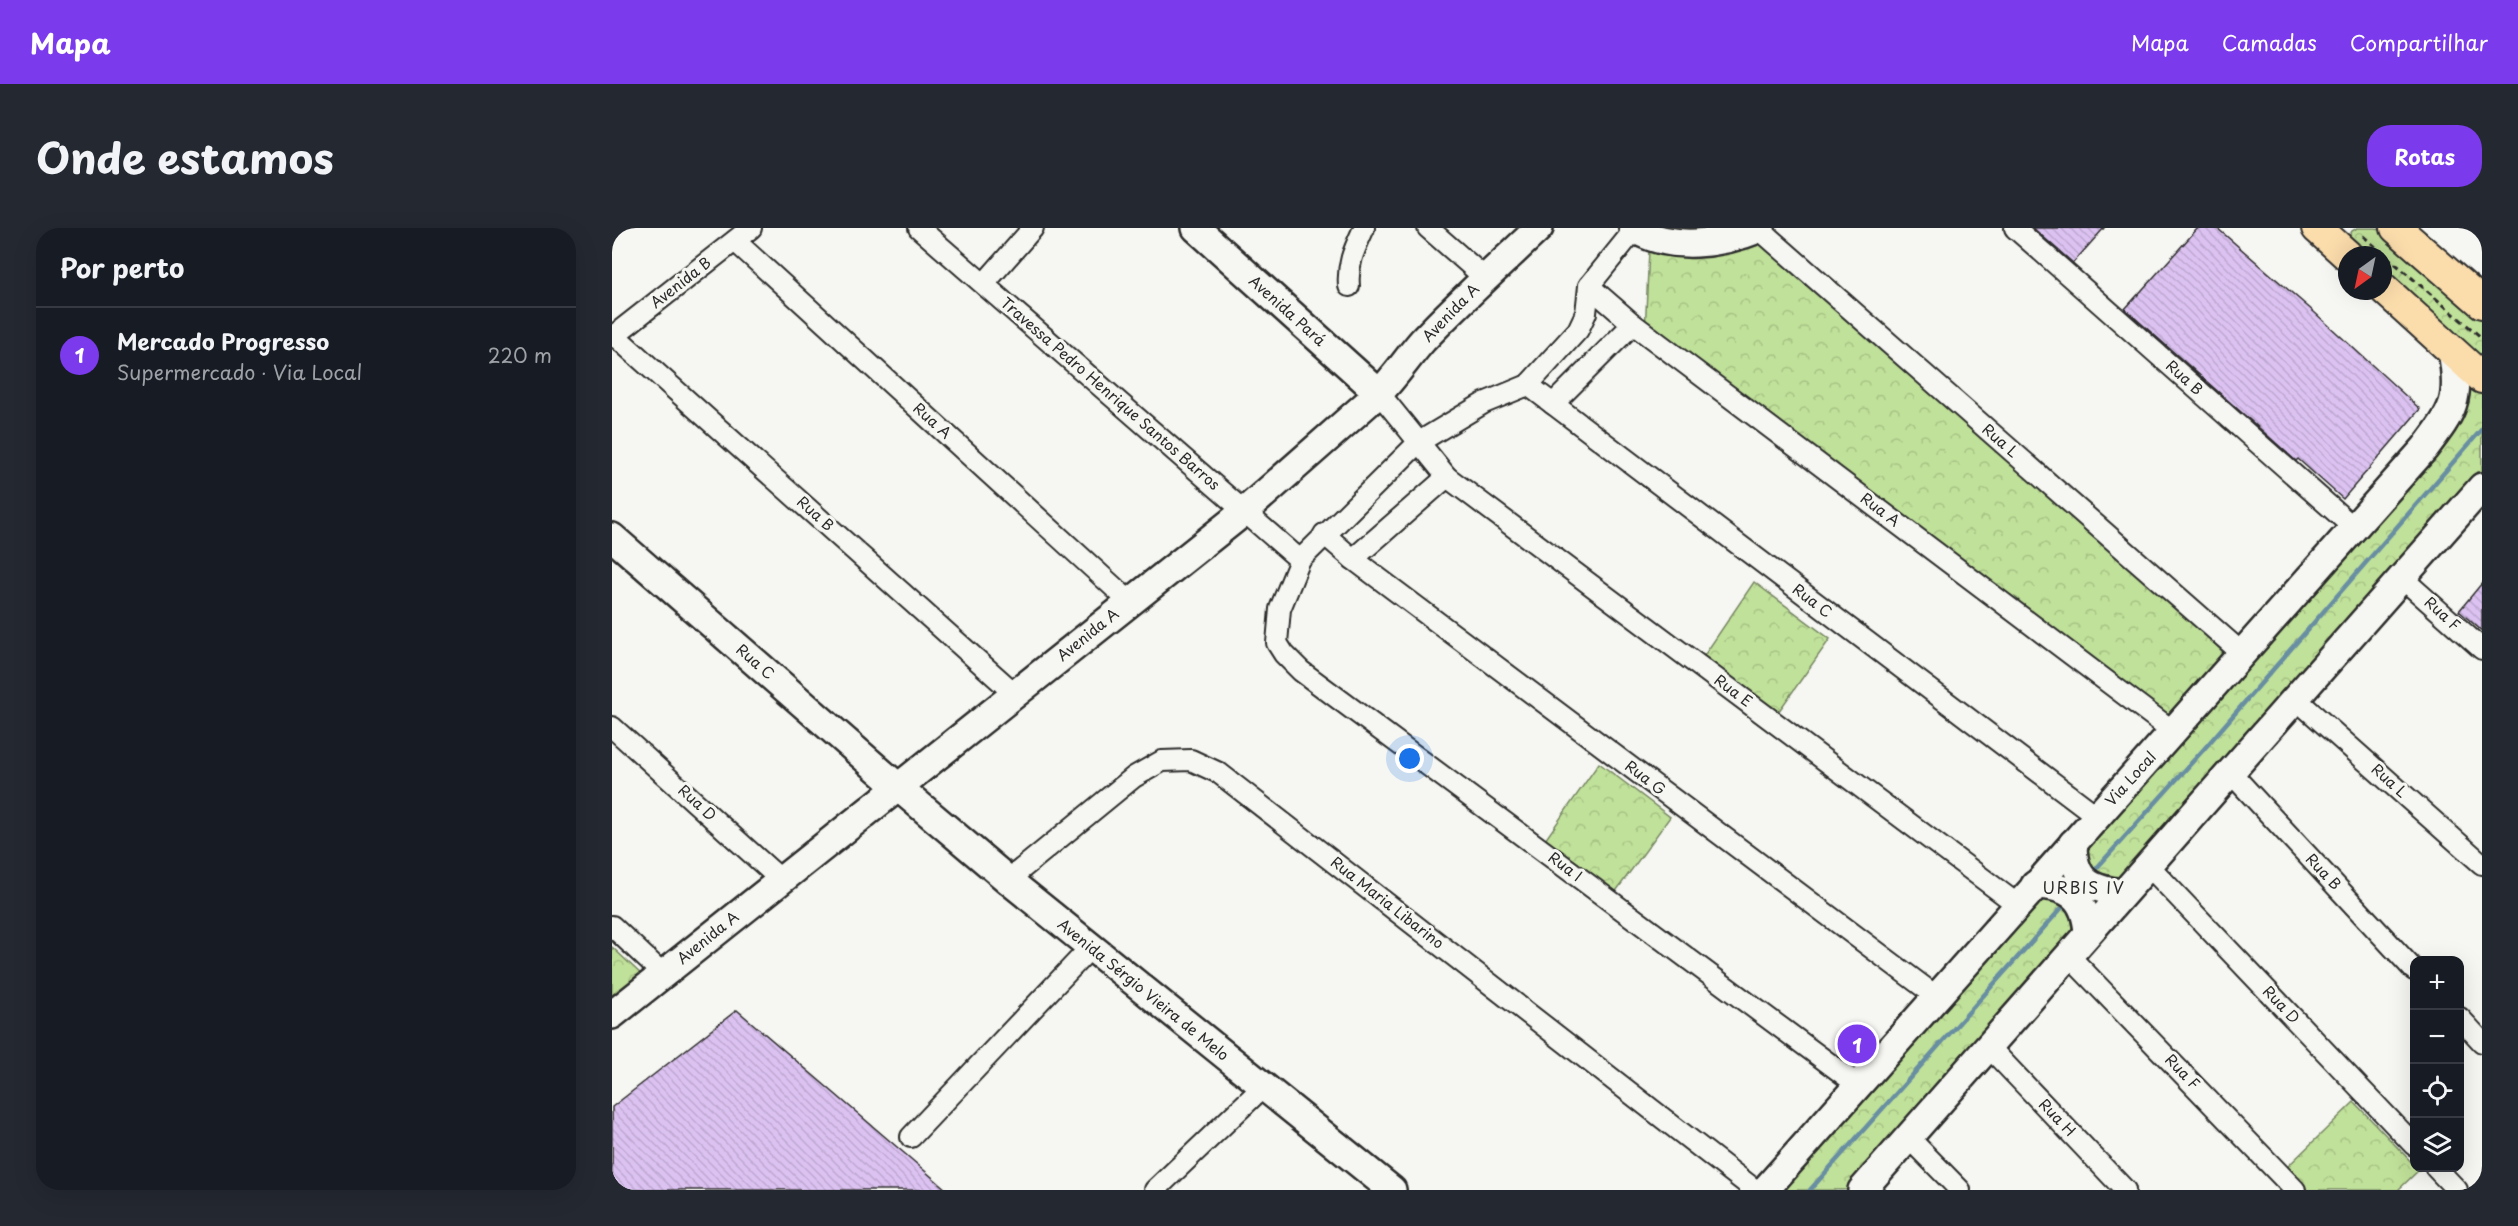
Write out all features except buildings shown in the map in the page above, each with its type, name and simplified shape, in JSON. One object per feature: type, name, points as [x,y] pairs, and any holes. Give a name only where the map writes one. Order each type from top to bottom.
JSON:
[{"type":"main road","points":[[2317,228],[2350,243]]},
{"type":"main road","points":[[2396,228],[2482,303]]},
{"type":"main road","points":[[2392,296],[2482,378]]},
{"type":"street","name":"Avenida B","points":[[613,336],[751,228]]},
{"type":"street","name":"Travessa Pedro Henrique Santos Barros","points":[[919,228],[1300,560]]},
{"type":"street","points":[[984,284],[1033,228]]},
{"type":"street","name":"Avenida Pará","points":[[1196,228],[1379,393]]},
{"type":"street","points":[[1349,286],[1350,259],[1365,228]]},
{"type":"street","points":[[1428,228],[1485,278]]},
{"type":"street","name":"Avenida A","points":[[612,1015],[1129,601],[1245,511],[1379,393],[1396,376],[1421,343],[1485,278],[1539,228]]},
{"type":"street","name":"Rua B","points":[[2015,228],[2354,528]]},
{"type":"street","points":[[1300,560],[1419,442],[1484,403],[1528,385],[1578,330],[1586,313],[1588,286],[1641,232],[1703,243],[1729,239],[1760,229]]},
{"type":"street","name":"Rua L","points":[[1760,229],[2243,654]]},
{"type":"street","name":"Rua A","points":[[735,241],[1129,601]]},
{"type":"street","name":"Rua A","points":[[1588,286],[1633,324],[2174,732]]},
{"type":"street","points":[[1553,404],[1633,324]]},
{"type":"street","name":"Rua B","points":[[613,336],[1015,694]]},
{"type":"street","name":"Via Local","points":[[1766,1190],[2425,448],[2455,402],[2457,384],[2452,351]]},
{"type":"street","name":"Rua C","points":[[1528,385],[2097,816]]},
{"type":"street","name":"Rua E","points":[[1379,393],[1447,477],[2027,895]]},
{"type":"street","points":[[1353,559],[1447,477]]},
{"type":"street","points":[[1862,1190],[2482,487]]},
{"type":"street","name":"Rua G","points":[[1324,534],[1353,559],[1937,997]]},
{"type":"street","name":"Rua C","points":[[612,537],[898,786]]},
{"type":"street","name":"Rua I","points":[[1300,560],[1280,609],[1277,643],[1284,654],[1301,671],[1858,1085]]},
{"type":"street","name":"Rua F","points":[[2402,578],[2482,650]]},
{"type":"street","name":"Rua L","points":[[2296,699],[2482,864]]},
{"type":"street","name":"Rua D","points":[[612,727],[781,880]]},
{"type":"street","name":"Rua Maria Libarino","points":[[1008,880],[1134,777],[1162,761],[1191,760],[1229,780],[1755,1190]]},
{"type":"street","name":"Rua B","points":[[2231,773],[2410,965]]},
{"type":"street","name":"Avenida Sérgio Vieira de Melo","points":[[898,786],[1008,880],[1392,1190]]},
{"type":"street","points":[[2073,843],[2076,868],[2082,878],[2100,889],[2122,893]]},
{"type":"street","name":"Rua D","points":[[2148,865],[2410,1140]]},
{"type":"street","points":[[2027,895],[2057,887],[2077,899],[2087,918],[2088,932]]},
{"type":"street","points":[[612,926],[663,974]]},
{"type":"street","points":[[910,1137],[1091,947]]},
{"type":"street","name":"Rua F","points":[[2068,955],[2295,1190]]},
{"type":"street","points":[[2464,1022],[2482,1042]]},
{"type":"street","name":"Rua H","points":[[1988,1046],[2125,1190]]},
{"type":"street","points":[[1155,1190],[1263,1087]]},
{"type":"street","points":[[1908,1137],[1960,1190]]},
{"type":"street","points":[[2441,1172],[2457,1190]]},
{"type":"path","points":[[2350,243],[2482,338]]},
{"type":"green space","points":[[1743,228],[2081,513],[2224,653],[2169,717],[1645,332],[1650,230]]},
{"type":"green space","points":[[2357,228],[2377,228],[2482,317],[2482,370],[2392,290],[2392,246],[2349,246],[2347,240],[2352,231]]},
{"type":"green space","points":[[2459,375],[2482,389],[2482,475],[2126,880],[2098,883],[2080,852],[2360,525]]},
{"type":"green space","points":[[1754,582],[1830,639],[1774,718],[1699,663]]},
{"type":"green space","points":[[1599,763],[1670,817],[1614,894],[1543,843]]},
{"type":"green space","points":[[2051,896],[2071,915],[2072,930],[2022,992],[1849,1190],[1773,1190],[2035,900]]},
{"type":"green space","points":[[612,947],[644,977],[612,1002]]},
{"type":"green space","points":[[2354,1102],[2410,1161],[2410,1172],[2417,1172],[2398,1190],[2305,1190],[2285,1169]]},
{"type":"waterway","points":[[2094,871],[2204,749],[2482,429]]},
{"type":"waterway","points":[[1810,1190],[2066,903]]},
{"type":"place","name":"Mercado Progresso","points":[[1857,1044]]},
{"type":"district","name":"URBIS IV","points":[[2084,888]]}]
